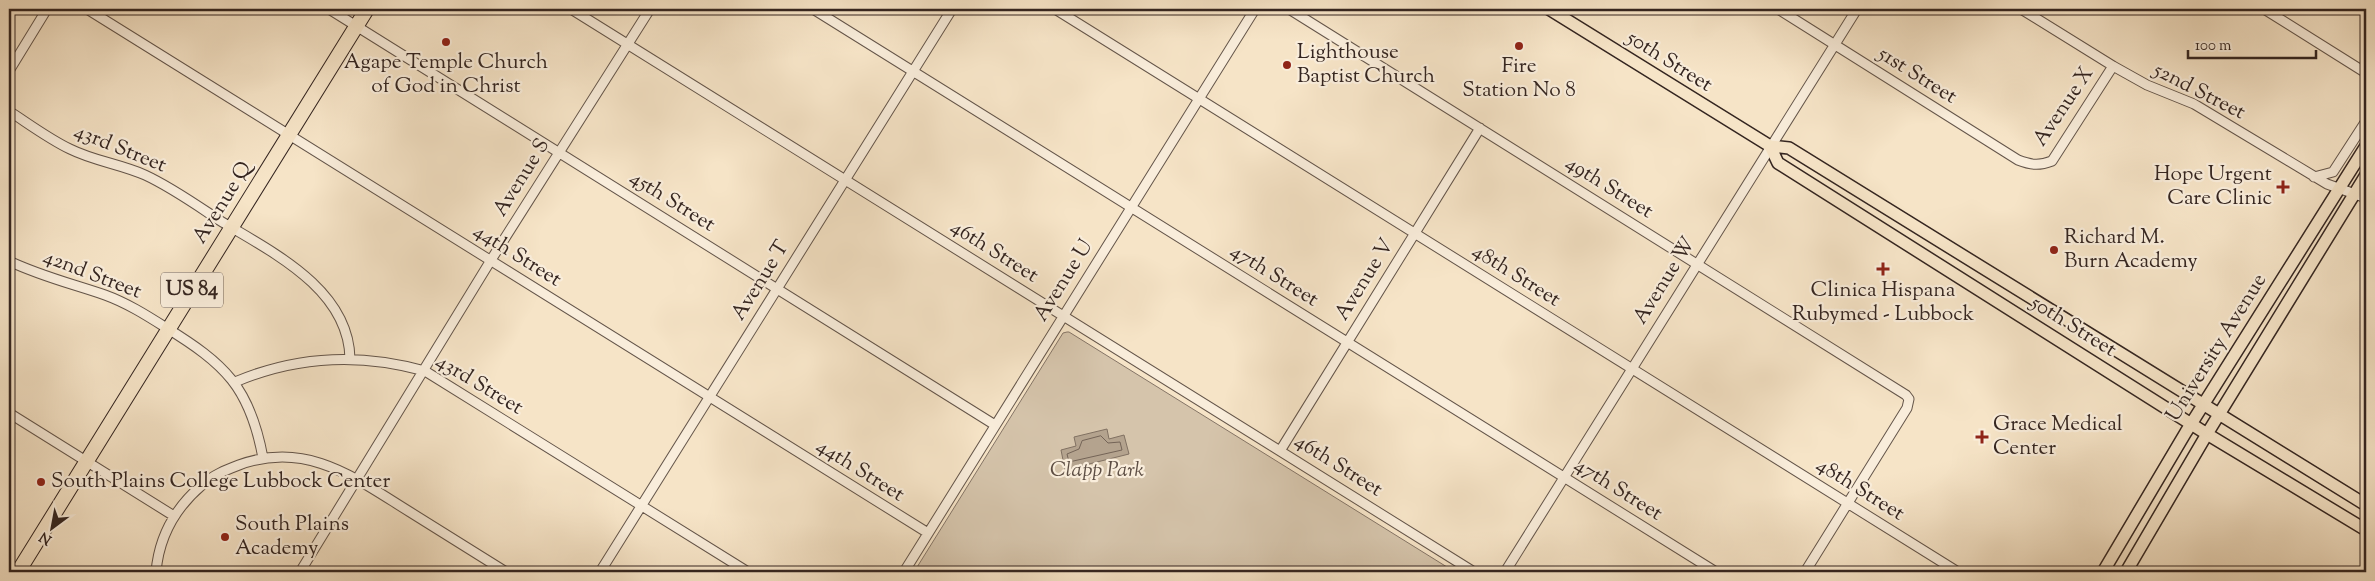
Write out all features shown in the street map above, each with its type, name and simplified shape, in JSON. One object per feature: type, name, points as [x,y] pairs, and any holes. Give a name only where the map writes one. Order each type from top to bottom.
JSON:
[{"type":"highway","name":"Avenue Q","points":[[18,572],[367,9]]},
{"type":"main road","name":"50th Street","points":[[1549,9],[1770,146],[1789,148],[2204,403],[2366,505]]},
{"type":"main road","name":"50th Street","points":[[1770,146],[1778,163],[2207,434],[2366,530]]},
{"type":"main road","name":"University Avenue","points":[[2103,572],[2191,424],[2366,146]]},
{"type":"main road","name":"University Avenue","points":[[2128,568],[2207,434],[2366,175]]},
{"type":"main road","points":[[2113,553],[2128,568]]},
{"type":"street","points":[[9,71],[48,9]]},
{"type":"street","name":"44th Street","points":[[87,9],[928,534]]},
{"type":"street","name":"45th Street","points":[[329,9],[995,425]]},
{"type":"street","name":"46th Street","points":[[571,9],[1474,572]]},
{"type":"street","name":"Avenue S","points":[[300,572],[425,371],[491,260],[650,9]]},
{"type":"street","name":"47th Street","points":[[814,9],[1716,572]]},
{"type":"street","name":"Avenue T","points":[[600,572],[952,9]]},
{"type":"street","name":"48th Street","points":[[1055,9],[1958,572]]},
{"type":"street","name":"Avenue U","points":[[904,572],[1255,9]]},
{"type":"street","name":"49th Street","points":[[1289,9],[1900,391],[1909,399],[1907,408],[1848,504]]},
{"type":"street","name":"51st Street","points":[[1778,9],[2018,160],[2042,165]]},
{"type":"street","name":"Avenue W","points":[[1505,572],[1857,9]]},
{"type":"street","name":"52nd Street","points":[[2021,9],[2113,66],[2148,85],[2194,104],[2314,177],[2339,190],[2366,198]]},
{"type":"street","points":[[2264,9],[2366,73]]},
{"type":"street","name":"Avenue X","points":[[2042,165],[2052,161],[2113,66]]},
{"type":"street","name":"43rd Street","points":[[9,111],[67,148],[91,158],[133,170],[160,182],[288,262],[320,292],[337,313],[350,342],[350,359],[404,365],[425,371],[748,572]]},
{"type":"street","points":[[2314,177],[2333,172],[2366,121]]},
{"type":"street","name":"Avenue V","points":[[1280,451],[1480,128]]},
{"type":"street","name":"42nd Street","points":[[9,260],[42,276],[119,301],[168,329],[221,366],[234,382],[251,412],[263,458]]},
{"type":"street","points":[[234,382],[269,369],[296,363],[350,359]]},
{"type":"street","points":[[9,413],[174,516]]},
{"type":"street","points":[[156,572],[162,541],[174,516],[193,493],[206,482],[222,471],[263,458],[295,457],[338,469],[506,572]]},
{"type":"street","points":[[1806,572],[1848,504]]},
{"type":"green space","name":"Clapp Park","points":[[1069,332],[1455,572],[914,572],[1063,333]]},
{"type":"water","points":[[1107,429],[1109,439],[1124,435],[1129,454],[1065,470],[1061,450],[1076,446],[1074,437]]},
{"type":"place","name":"Agape Temple Church of God in Christ","points":[[446,42]]},
{"type":"place","name":"Fire Station No 8","points":[[1519,46]]},
{"type":"place","name":"Lighthouse Baptist Church","points":[[1287,65]]},
{"type":"place","name":"Hope Urgent Care Clinic","points":[[2283,187]]},
{"type":"place","name":"Richard M. Burn Academy","points":[[2054,250]]},
{"type":"place","name":"Clinica Hispana Rubymed - Lubbock","points":[[1883,269]]},
{"type":"place","name":"Grace Medical Center","points":[[1982,437]]},
{"type":"place","name":"South Plains College Lubbock Center","points":[[41,482]]},
{"type":"place","name":"South Plains Academy","points":[[225,537]]}]
